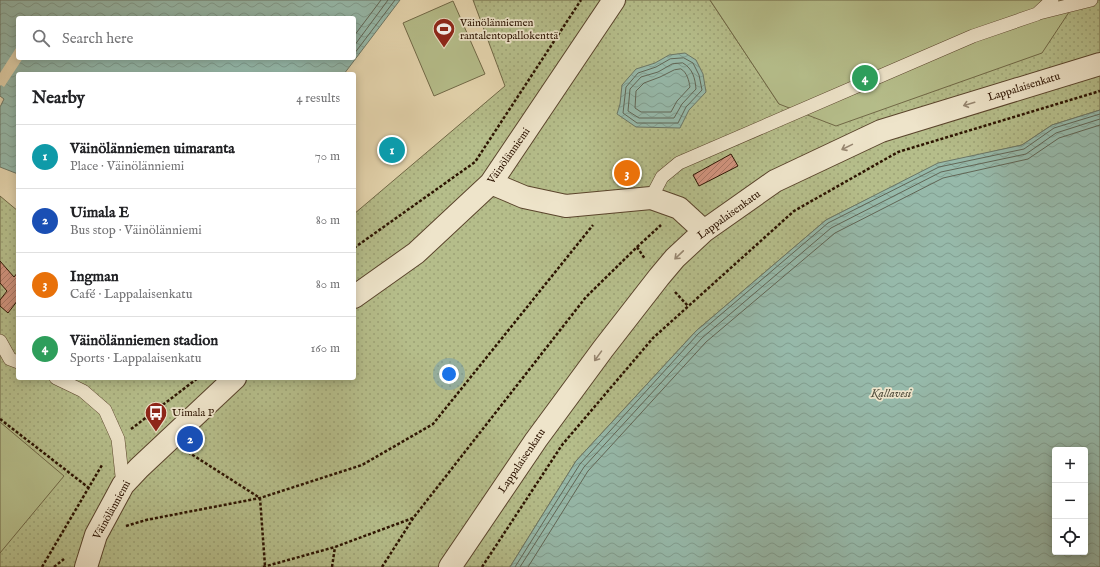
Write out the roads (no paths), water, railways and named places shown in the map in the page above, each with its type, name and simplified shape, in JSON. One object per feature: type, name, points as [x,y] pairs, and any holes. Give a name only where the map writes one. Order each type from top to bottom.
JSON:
[{"type":"street","name":"Väinölänniemi","points":[[356,296],[416,254],[497,175],[614,0]]},
{"type":"street","name":"Lappalaisenkatu","points":[[450,567],[536,440],[602,349],[675,258],[704,231],[775,181],[881,130],[1100,64]]},
{"type":"street","points":[[497,175],[524,197],[566,206],[611,203],[651,198],[679,208],[704,231]]},
{"type":"street","name":"Väinölänniemi","points":[[86,567],[96,535],[123,485],[139,468],[233,380]]},
{"type":"lane","points":[[1037,14],[1052,0]]},
{"type":"lane","points":[[651,198],[662,177],[679,163],[973,36],[1037,14],[1091,0]]},
{"type":"lane","points":[[0,341],[10,359],[16,361]]},
{"type":"lane","points":[[60,380],[83,391],[105,410],[118,439],[123,485]]},
{"type":"water","points":[[0,0],[400,0],[356,58],[356,16],[16,16],[16,60],[355,60],[346,72],[16,72],[16,173],[0,167],[0,107],[4,99],[0,96]]},
{"type":"water","points":[[685,53],[696,60],[703,74],[706,92],[689,110],[680,128],[636,127],[617,114],[620,104],[622,85],[636,69],[655,63],[669,55]]},
{"type":"water","name":"Kallavesi","points":[[1100,110],[1100,567],[510,567],[576,461],[696,331],[826,220],[938,163],[1022,145],[1052,125]]},
{"type":"place","name":"Väinölänniemen rantalentopallokenttä","points":[[444,48]]},
{"type":"place","name":"Väinölänniemen stadion","points":[[865,78]]},
{"type":"place","name":"Väinölänniemen uimaranta","points":[[392,150]]},
{"type":"place","name":"Ingman","points":[[627,173]]},
{"type":"place","name":"Uimala P","points":[[156,432]]},
{"type":"place","name":"Uimala E","points":[[190,439]]}]
